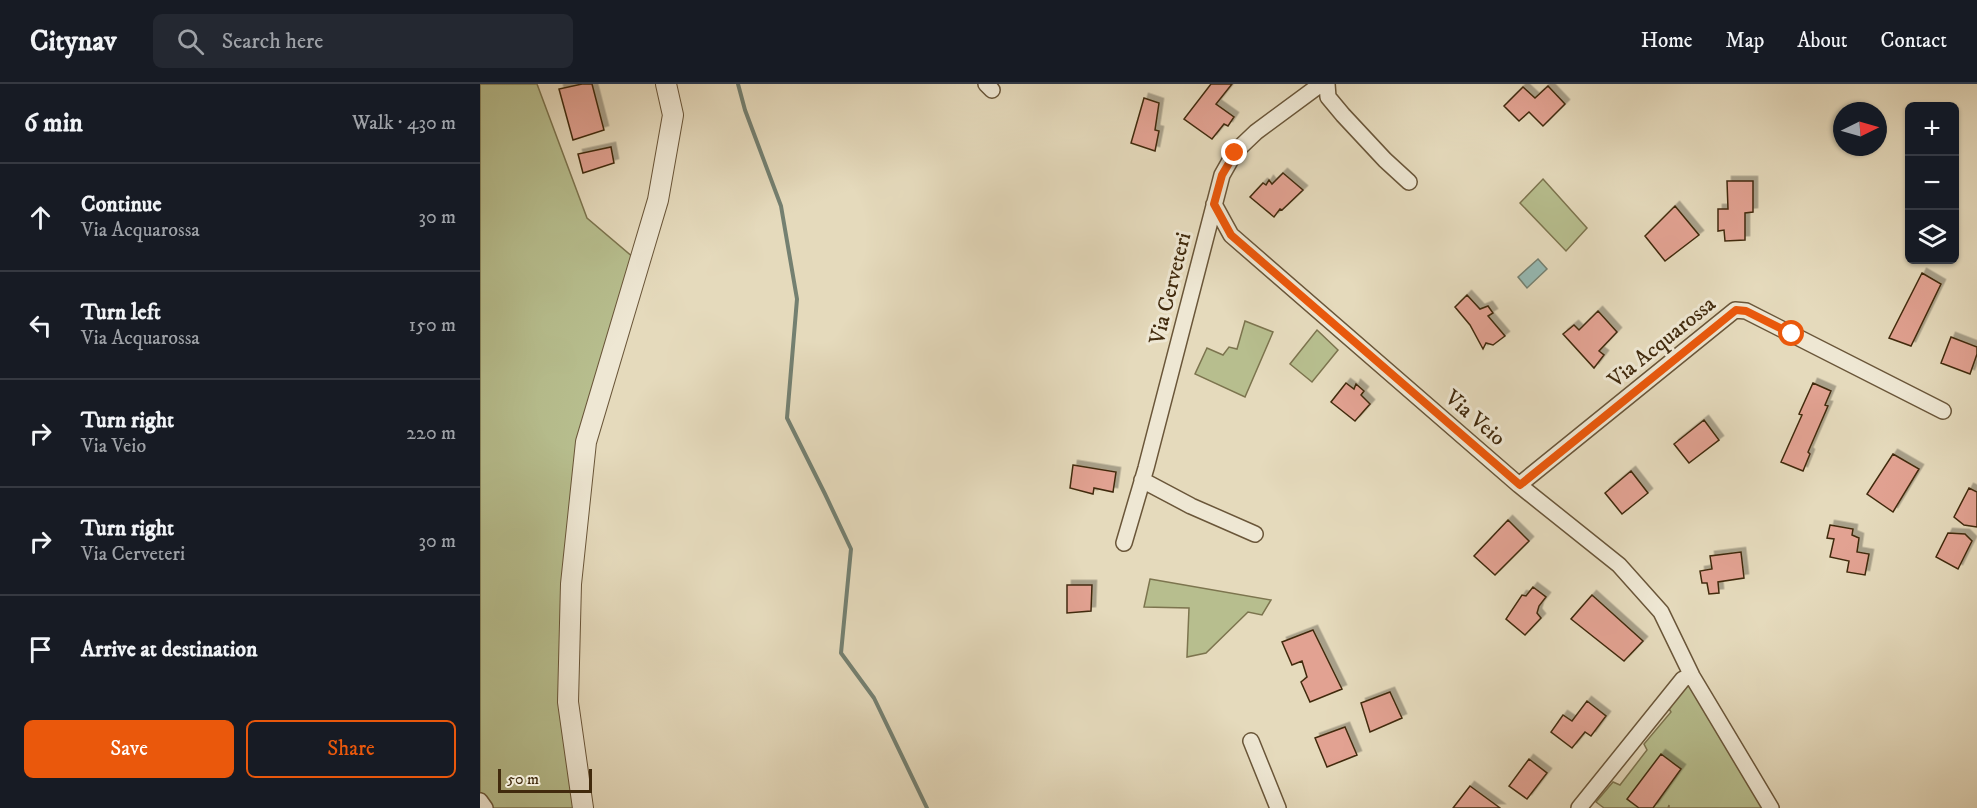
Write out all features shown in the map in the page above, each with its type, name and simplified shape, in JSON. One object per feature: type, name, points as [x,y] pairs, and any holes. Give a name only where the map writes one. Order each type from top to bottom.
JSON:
[{"type":"street","points":[[583,808],[568,702],[571,584],[586,442],[658,200],[673,115],[666,84]]},
{"type":"street","name":"Via Cerveteri","points":[[1124,543],[1222,175],[1235,153],[1256,132],[1321,84]]},
{"type":"street","points":[[1327,84],[1328,97],[1343,115],[1409,182]]},
{"type":"street","name":"Via Veio","points":[[1214,204],[1231,235],[1520,485],[1619,565],[1661,612],[1692,676],[1771,808]]},
{"type":"street","name":"Via Acquarossa","points":[[1520,485],[1736,310],[1746,311],[1943,411]]},
{"type":"street","points":[[1142,480],[1191,506],[1255,534]]},
{"type":"street","points":[[1580,808],[1683,679],[1692,676]]},
{"type":"street","points":[[1251,741],[1278,808]]},
{"type":"street","points":[[480,801],[485,808]]},
{"type":"green space","points":[[480,84],[537,84],[587,218],[634,258],[586,442],[571,584],[583,808],[485,808],[480,801]]},
{"type":"green space","points":[[1543,179],[1587,228],[1566,251],[1520,203]]},
{"type":"green space","points":[[1245,321],[1273,332],[1245,397],[1195,374],[1207,348],[1223,355],[1229,347],[1237,349]]},
{"type":"green space","points":[[1317,330],[1338,350],[1312,382],[1290,364]]},
{"type":"green space","points":[[1150,579],[1271,600],[1262,615],[1248,612],[1206,653],[1187,657],[1189,608],[1144,607]]},
{"type":"green space","points":[[1691,680],[1766,808],[1669,808],[1669,805],[1668,808],[1604,808],[1596,802],[1613,782],[1620,785],[1647,750],[1644,744],[1671,712],[1668,707]]},
{"type":"water","points":[[1538,259],[1547,269],[1527,288],[1518,277]]},
{"type":"building","points":[[592,84],[604,130],[573,140],[559,89]]},
{"type":"building","points":[[1211,84],[1232,84],[1216,104],[1234,117],[1228,126],[1224,124],[1212,139],[1184,119]]},
{"type":"building","points":[[1548,86],[1565,104],[1543,126],[1529,112],[1519,121],[1504,106],[1523,87],[1535,98]]},
{"type":"building","points":[[1144,98],[1159,103],[1155,130],[1159,131],[1155,151],[1131,143]]},
{"type":"building","points":[[611,147],[614,163],[583,173],[578,154]]},
{"type":"building","points":[[1283,173],[1303,190],[1274,217],[1250,197],[1263,183],[1266,185],[1269,180],[1272,184]]},
{"type":"building","points":[[1727,181],[1753,181],[1753,212],[1745,213],[1745,240],[1725,241],[1724,230],[1718,231],[1718,209],[1728,209]]},
{"type":"building","points":[[1675,206],[1699,235],[1665,261],[1645,236]]},
{"type":"building","points":[[1922,273],[1941,284],[1911,346],[1889,338]]},
{"type":"building","points":[[1467,295],[1480,309],[1488,306],[1493,313],[1488,316],[1505,336],[1493,345],[1486,343],[1483,349],[1470,325],[1455,307]]},
{"type":"building","points":[[1598,311],[1617,332],[1599,351],[1604,355],[1594,368],[1563,334],[1574,325],[1579,330]]},
{"type":"building","points":[[1951,337],[1977,347],[1970,374],[1941,363]]},
{"type":"building","points":[[1346,383],[1354,389],[1356,384],[1364,391],[1361,395],[1370,404],[1355,421],[1331,402]]},
{"type":"building","points":[[1813,383],[1831,391],[1825,405],[1828,406],[1808,452],[1810,454],[1803,471],[1781,462],[1802,415],[1799,414]]},
{"type":"building","points":[[1704,420],[1719,440],[1689,463],[1674,444]]},
{"type":"building","points":[[1893,454],[1919,469],[1893,512],[1867,494]]},
{"type":"building","points":[[1073,465],[1116,472],[1113,492],[1094,488],[1093,494],[1070,488]]},
{"type":"building","points":[[1631,471],[1648,493],[1622,514],[1605,493]]},
{"type":"building","points":[[1969,488],[1977,492],[1977,527],[1964,525],[1954,517]]},
{"type":"building","points":[[1508,520],[1529,541],[1495,575],[1474,556]]},
{"type":"building","points":[[1830,525],[1853,529],[1852,535],[1859,538],[1857,552],[1869,554],[1865,575],[1847,572],[1849,561],[1830,557],[1834,539],[1827,538]]},
{"type":"building","points":[[1948,533],[1965,534],[1972,541],[1958,569],[1936,557]]},
{"type":"building","points":[[1741,552],[1744,578],[1718,582],[1719,593],[1709,594],[1707,583],[1702,583],[1700,571],[1712,569],[1710,556]]},
{"type":"building","points":[[1067,585],[1092,585],[1091,611],[1067,613]]},
{"type":"building","points":[[1533,587],[1546,597],[1537,613],[1541,618],[1525,635],[1506,619],[1522,595],[1526,596]]},
{"type":"building","points":[[1592,595],[1643,641],[1624,661],[1571,619]]},
{"type":"building","points":[[1313,630],[1342,689],[1310,702],[1301,682],[1307,677],[1302,661],[1292,665],[1282,642]]},
{"type":"building","points":[[1390,692],[1402,718],[1370,732],[1361,703]]},
{"type":"building","points":[[1587,701],[1606,716],[1591,736],[1585,732],[1572,748],[1551,732],[1563,715],[1572,721]]},
{"type":"building","points":[[1345,727],[1357,755],[1327,767],[1315,738]]},
{"type":"building","points":[[1661,754],[1681,769],[1653,808],[1639,808],[1627,799]]},
{"type":"building","points":[[1529,759],[1547,773],[1527,799],[1509,786]]},
{"type":"building","points":[[1470,786],[1500,808],[1453,808]]},
{"type":"waterway","points":[[738,84],[745,110],[781,206],[797,299],[787,418],[851,549],[841,653],[874,698],[927,808]]},
{"type":"route","points":[[1235,153],[1222,175],[1214,204],[1231,235],[1520,485],[1736,310],[1746,311],[1792,334]]}]
